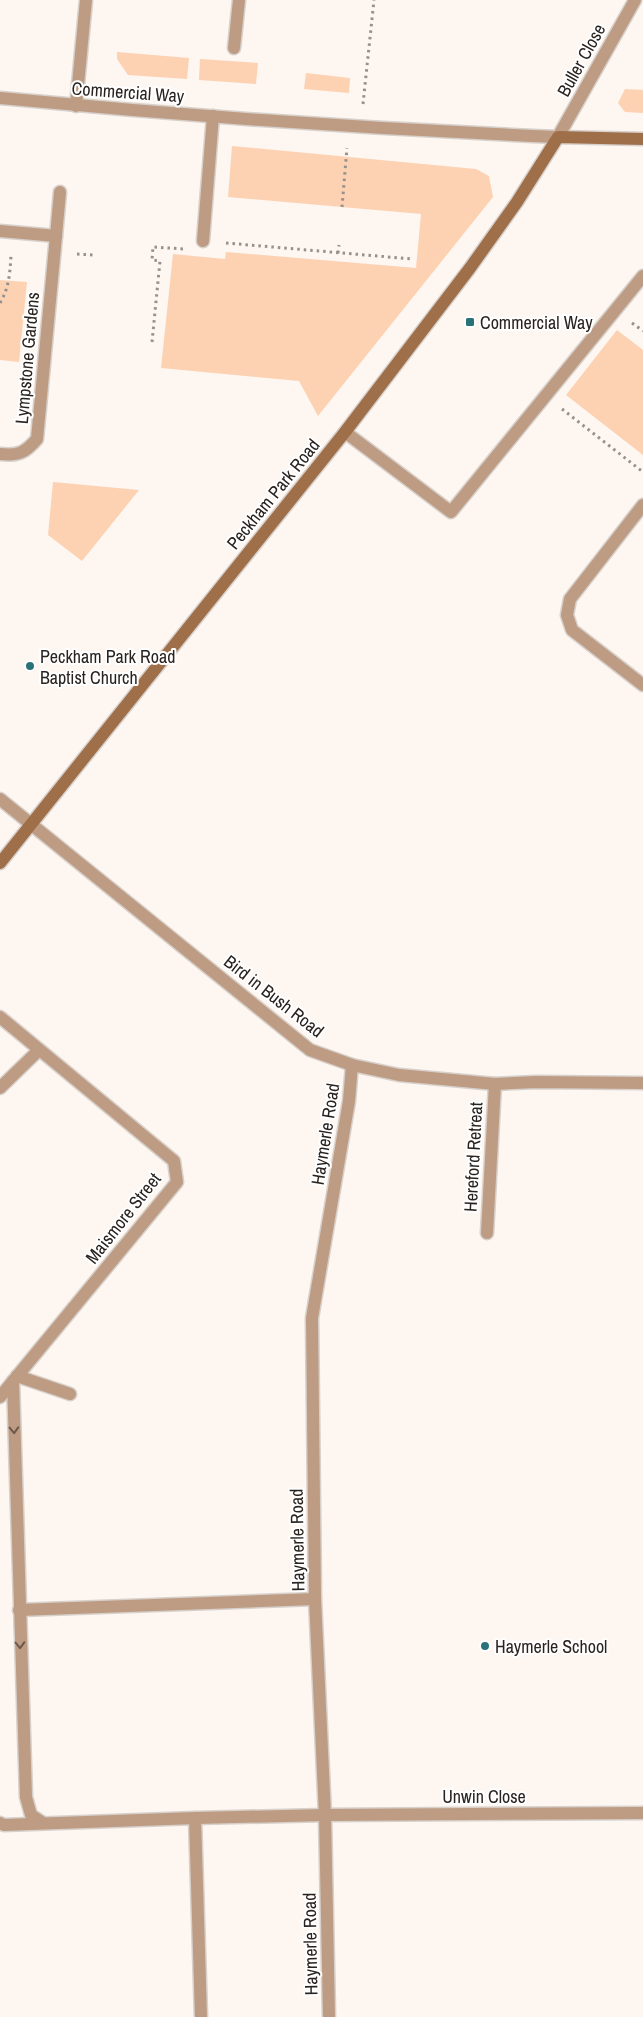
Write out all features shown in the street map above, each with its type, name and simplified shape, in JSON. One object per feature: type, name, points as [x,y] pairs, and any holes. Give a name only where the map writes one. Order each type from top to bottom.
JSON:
[{"type":"main road","name":"Commercial Way","points":[[558,137],[643,139]]},
{"type":"main road","name":"Peckham Park Road","points":[[0,863],[345,432],[475,261],[517,202],[558,137]]},
{"type":"street","points":[[76,106],[86,0]]},
{"type":"street","points":[[234,48],[238,0]]},
{"type":"street","name":"Buller Close","points":[[558,137],[635,0]]},
{"type":"street","name":"Commercial Way","points":[[0,98],[76,106],[355,126],[558,137]]},
{"type":"street","points":[[204,241],[214,116]]},
{"type":"street","name":"Lympstone Gardens","points":[[0,454],[9,455],[27,451],[37,439],[60,192]]},
{"type":"street","points":[[0,231],[56,236]]},
{"type":"street","points":[[345,432],[451,512],[643,276]]},
{"type":"street","points":[[643,504],[570,599],[567,615],[572,630],[643,685]]},
{"type":"street","name":"Bird in Bush Road","points":[[0,799],[31,822],[106,886],[310,1050],[352,1065],[399,1075],[495,1084],[536,1082],[643,1083]]},
{"type":"street","name":"Maismore Street","points":[[0,1017],[174,1161],[177,1182],[0,1397]]},
{"type":"street","points":[[0,1088],[39,1050]]},
{"type":"street","name":"Haymerle Road","points":[[329,2017],[325,1814],[315,1599],[312,1318],[349,1101],[352,1065]]},
{"type":"street","name":"Hereford Retreat","points":[[487,1233],[495,1084]]},
{"type":"street","points":[[43,1823],[30,1815],[26,1797],[19,1610],[15,1379],[70,1394]]},
{"type":"street","points":[[19,1610],[315,1599]]},
{"type":"street","name":"Unwin Close","points":[[0,1822],[4,1824],[325,1814],[643,1813]]},
{"type":"street","points":[[195,1818],[201,2017]]},
{"type":"path","points":[[342,207],[374,0]]},
{"type":"path","points":[[0,303],[7,290],[9,280],[13,232]]},
{"type":"path","points":[[152,342],[160,261],[150,260],[153,247],[203,251],[204,241],[412,259]]},
{"type":"path","points":[[338,252],[339,245]]},
{"type":"path","points":[[546,396],[643,472]]},
{"type":"shaded area","points":[[117,52],[189,58],[187,79],[128,75],[117,59]]},
{"type":"shaded area","points":[[200,59],[258,63],[256,84],[199,80]]},
{"type":"shaded area","points":[[306,73],[350,78],[349,93],[304,89]]},
{"type":"shaded area","points":[[625,89],[643,90],[643,113],[625,112],[618,103]]},
{"type":"shaded area","points":[[232,146],[476,169],[489,176],[493,197],[318,416],[299,381],[161,368],[173,254],[225,259],[226,252],[416,268],[421,214],[228,197]]},
{"type":"shaded area","points":[[0,280],[27,282],[19,362],[0,360]]},
{"type":"shaded area","points":[[617,330],[643,350],[643,455],[566,395]]},
{"type":"shaded area","points":[[53,482],[139,490],[82,561],[48,535]]},
{"type":"place","name":"Commercial Way","points":[[470,322]]},
{"type":"place","name":"Peckham Park Road Baptist Church","points":[[30,666]]},
{"type":"place","name":"Haymerle School","points":[[485,1646]]}]
